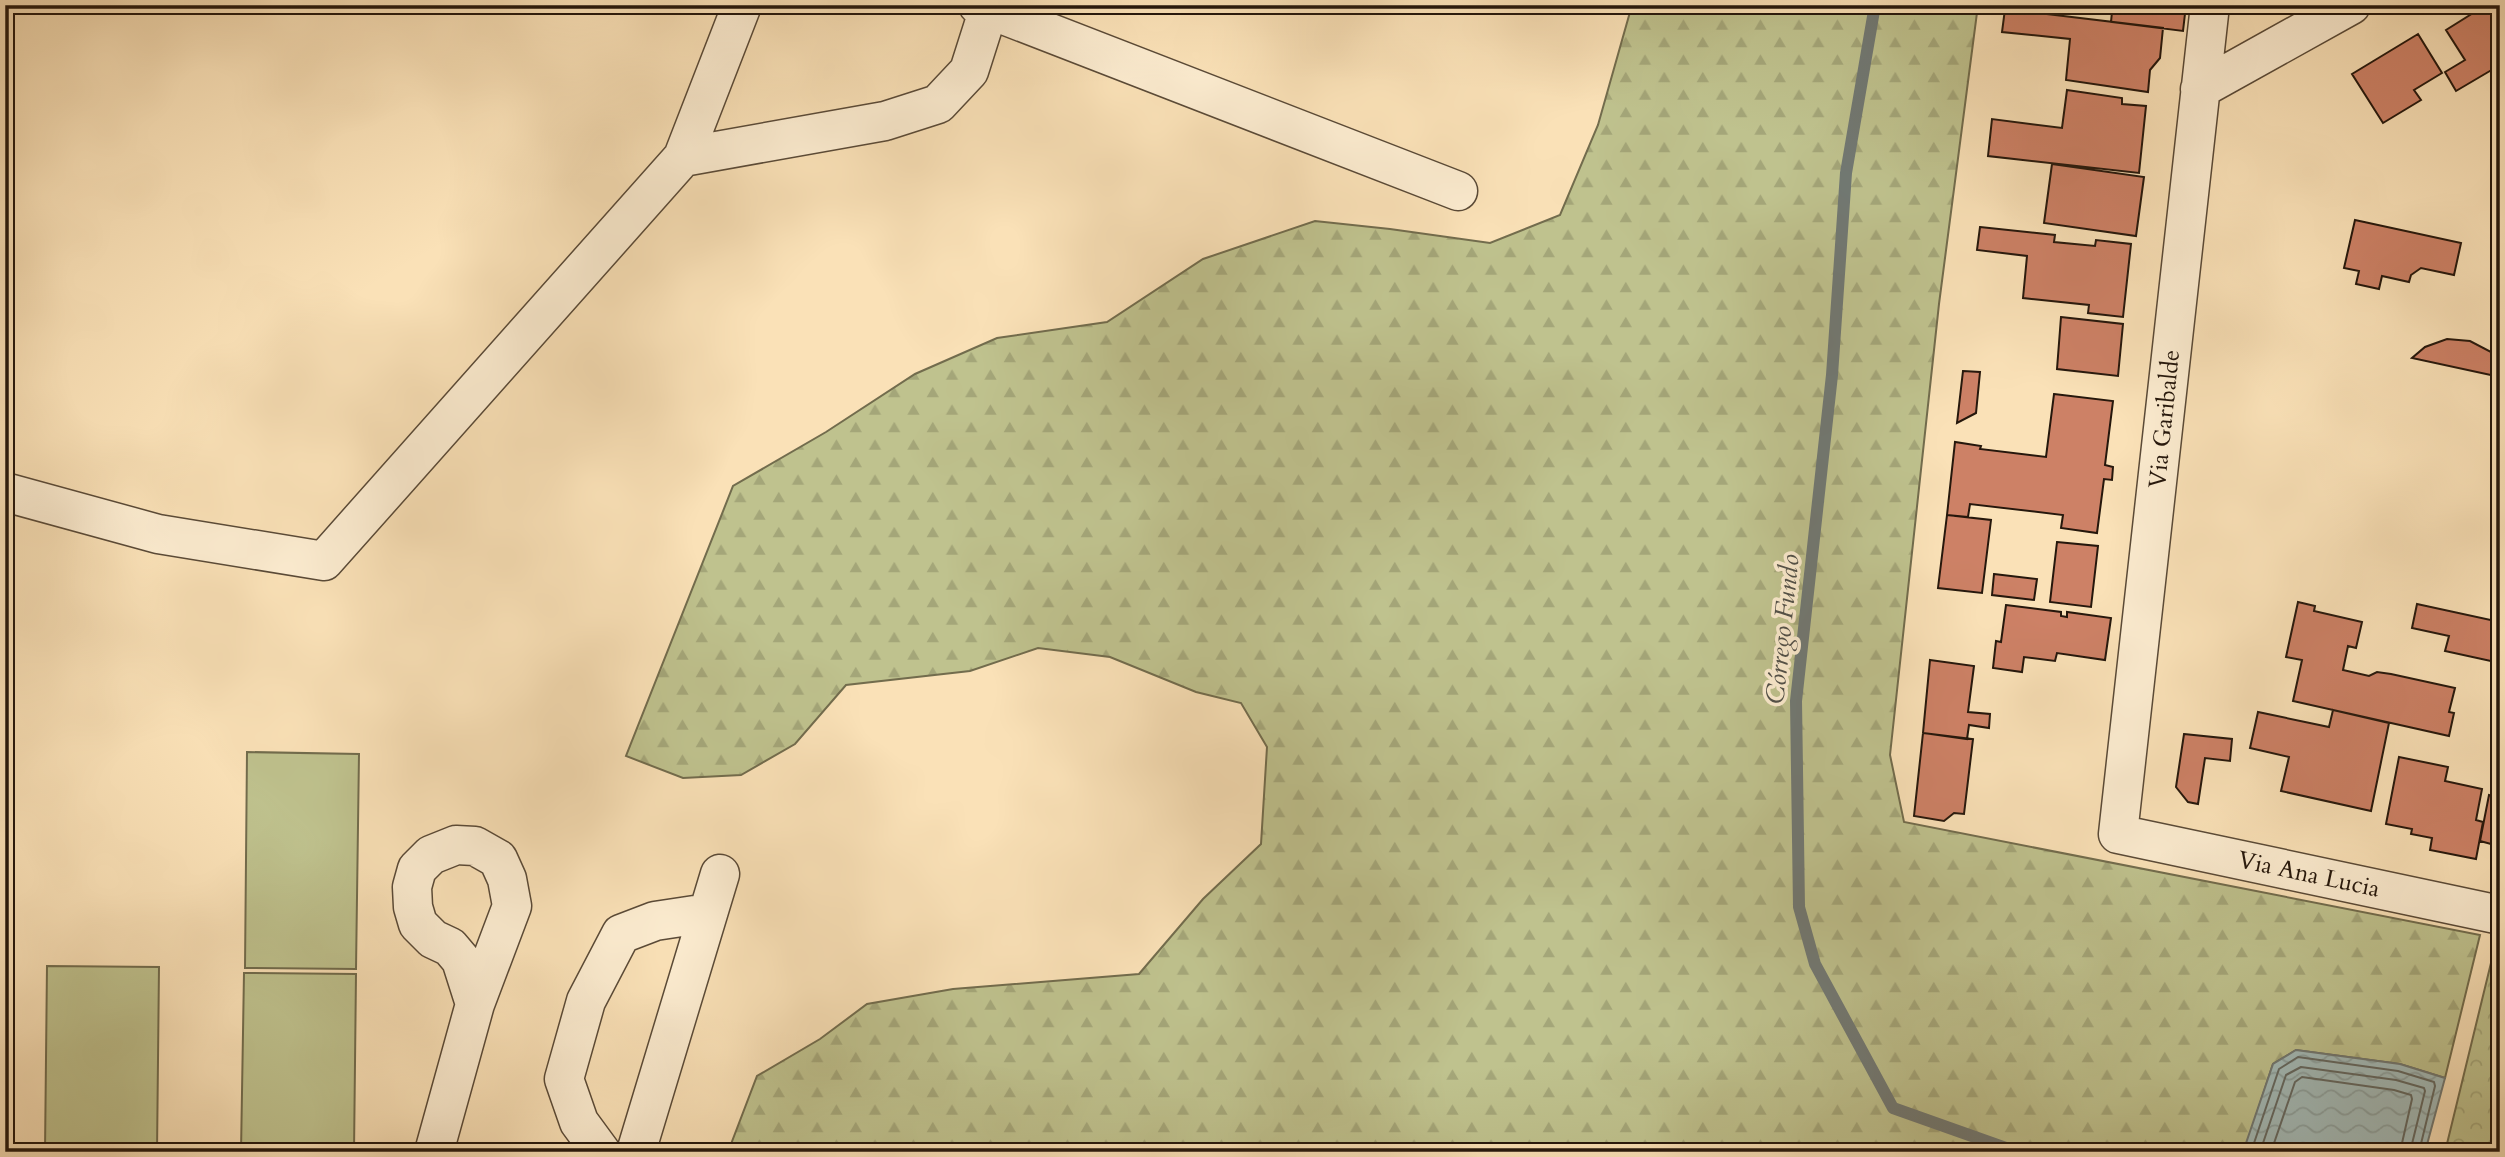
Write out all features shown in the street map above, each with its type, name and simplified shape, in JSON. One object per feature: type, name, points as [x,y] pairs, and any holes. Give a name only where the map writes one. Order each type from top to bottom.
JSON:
[{"type":"street","points":[[5,492],[158,534],[324,561],[683,157],[742,5]]},
{"type":"street","name":"Via Garibalde","points":[[2118,834],[2210,5]]},
{"type":"street","points":[[2200,89],[2351,5]]},
{"type":"street","points":[[683,157],[885,121],[938,104],[969,71],[985,7],[1458,191]]},
{"type":"street","name":"Via Ana Lucia","points":[[2118,834],[2500,915]]},
{"type":"street","points":[[636,1152],[720,874]]},
{"type":"street","points":[[601,1152],[579,1122],[565,1079],[586,1001],[621,934],[655,921],[708,913]]},
{"type":"street","points":[[434,1152],[475,1004]]},
{"type":"green space","points":[[1632,5],[1978,5],[1939,304],[1890,755],[1904,822],[2480,935],[2445,1078],[2400,1064],[2296,1050],[2273,1064],[2244,1152],[728,1152],[757,1076],[820,1039],[867,1004],[953,989],[1139,974],[1203,899],[1261,844],[1267,747],[1241,703],[1196,692],[1110,657],[1038,648],[970,671],[846,685],[795,744],[741,775],[683,778],[626,756],[733,486],[826,432],[915,374],[997,338],[1107,322],[1203,259],[1315,221],[1490,243],[1560,215],[1598,125]]},
{"type":"green space","points":[[247,752],[359,754],[356,969],[245,968]]},
{"type":"green space","points":[[2500,926],[2500,1152],[2445,1152]]},
{"type":"green space","points":[[47,966],[159,967],[157,1152],[45,1152]]},
{"type":"green space","points":[[244,973],[356,974],[354,1152],[241,1152]]},
{"type":"water","points":[[2296,1050],[2400,1064],[2445,1078],[2425,1152],[2243,1152],[2273,1064]]},
{"type":"building","points":[[2089,5],[2186,5],[2183,31],[2111,22],[2112,12],[2089,10]]},
{"type":"building","points":[[2486,5],[2498,5],[2500,9],[2500,65],[2456,91],[2445,72],[2465,60],[2446,30]]},
{"type":"building","points":[[2005,9],[2163,28],[2160,58],[2150,70],[2148,92],[2066,80],[2070,39],[2002,32]]},
{"type":"building","points":[[2418,34],[2442,73],[2414,90],[2421,100],[2383,123],[2352,74]]},
{"type":"building","points":[[2067,90],[2122,98],[2122,104],[2146,106],[2139,173],[1988,156],[1992,119],[2062,128]]},
{"type":"building","points":[[2052,164],[2144,177],[2136,236],[2044,223]]},
{"type":"building","points":[[2355,220],[2461,243],[2454,275],[2421,268],[2411,275],[2409,282],[2382,276],[2379,289],[2356,284],[2359,271],[2344,268]]},
{"type":"building","points":[[1980,227],[2055,235],[2054,242],[2095,246],[2096,240],[2131,244],[2123,317],[2088,313],[2089,305],[2023,298],[2027,256],[1977,250]]},
{"type":"building","points":[[2061,317],[2123,324],[2118,376],[2057,369]]},
{"type":"building","points":[[2447,339],[2470,341],[2493,353],[2500,362],[2500,377],[2412,358],[2425,347]]},
{"type":"building","points":[[1963,371],[1980,372],[1976,413],[1957,423]]},
{"type":"building","points":[[2054,394],[2113,401],[2105,465],[2113,467],[2112,480],[2104,479],[2097,533],[2061,528],[2063,515],[1970,504],[1968,517],[1947,515],[1955,442],[1981,446],[1980,449],[2046,457]]},
{"type":"building","points":[[1947,515],[1991,520],[1982,593],[1938,588]]},
{"type":"building","points":[[2057,542],[2098,546],[2091,607],[2050,602]]},
{"type":"building","points":[[1994,574],[2037,579],[2034,600],[1992,595]]},
{"type":"building","points":[[2298,602],[2315,606],[2314,611],[2362,622],[2356,648],[2348,646],[2343,670],[2369,676],[2377,672],[2391,674],[2455,688],[2449,712],[2454,713],[2449,736],[2293,701],[2302,660],[2286,657]]},
{"type":"building","points":[[2417,604],[2500,622],[2500,663],[2445,651],[2449,636],[2412,628]]},
{"type":"building","points":[[2006,605],[2061,612],[2061,616],[2067,617],[2067,612],[2111,618],[2105,660],[2057,653],[2055,661],[2024,657],[2022,672],[1993,668],[1996,641],[2001,642]]},
{"type":"building","points":[[1930,660],[1974,666],[1968,712],[1990,714],[1989,728],[1969,725],[1967,739],[1923,733]]},
{"type":"building","points":[[2333,710],[2389,723],[2371,811],[2281,791],[2289,757],[2250,748],[2258,712],[2329,727]]},
{"type":"building","points":[[1923,733],[1973,739],[1964,814],[1954,813],[1944,821],[1914,816]]},
{"type":"building","points":[[2184,734],[2232,739],[2230,761],[2205,758],[2198,804],[2188,802],[2176,787]]},
{"type":"building","points":[[2399,757],[2448,767],[2445,781],[2482,789],[2476,820],[2483,822],[2476,859],[2430,850],[2432,838],[2411,834],[2412,829],[2386,824]]},
{"type":"building","points":[[2489,795],[2500,798],[2491,844],[2480,841]]},
{"type":"building","points":[[2500,804],[2500,846],[2491,844]]},
{"type":"waterway","name":"Córrego Fundo","points":[[1875,5],[1846,173],[1832,375],[1796,701],[1799,907],[1815,964],[1893,1108],[2017,1152]]}]
